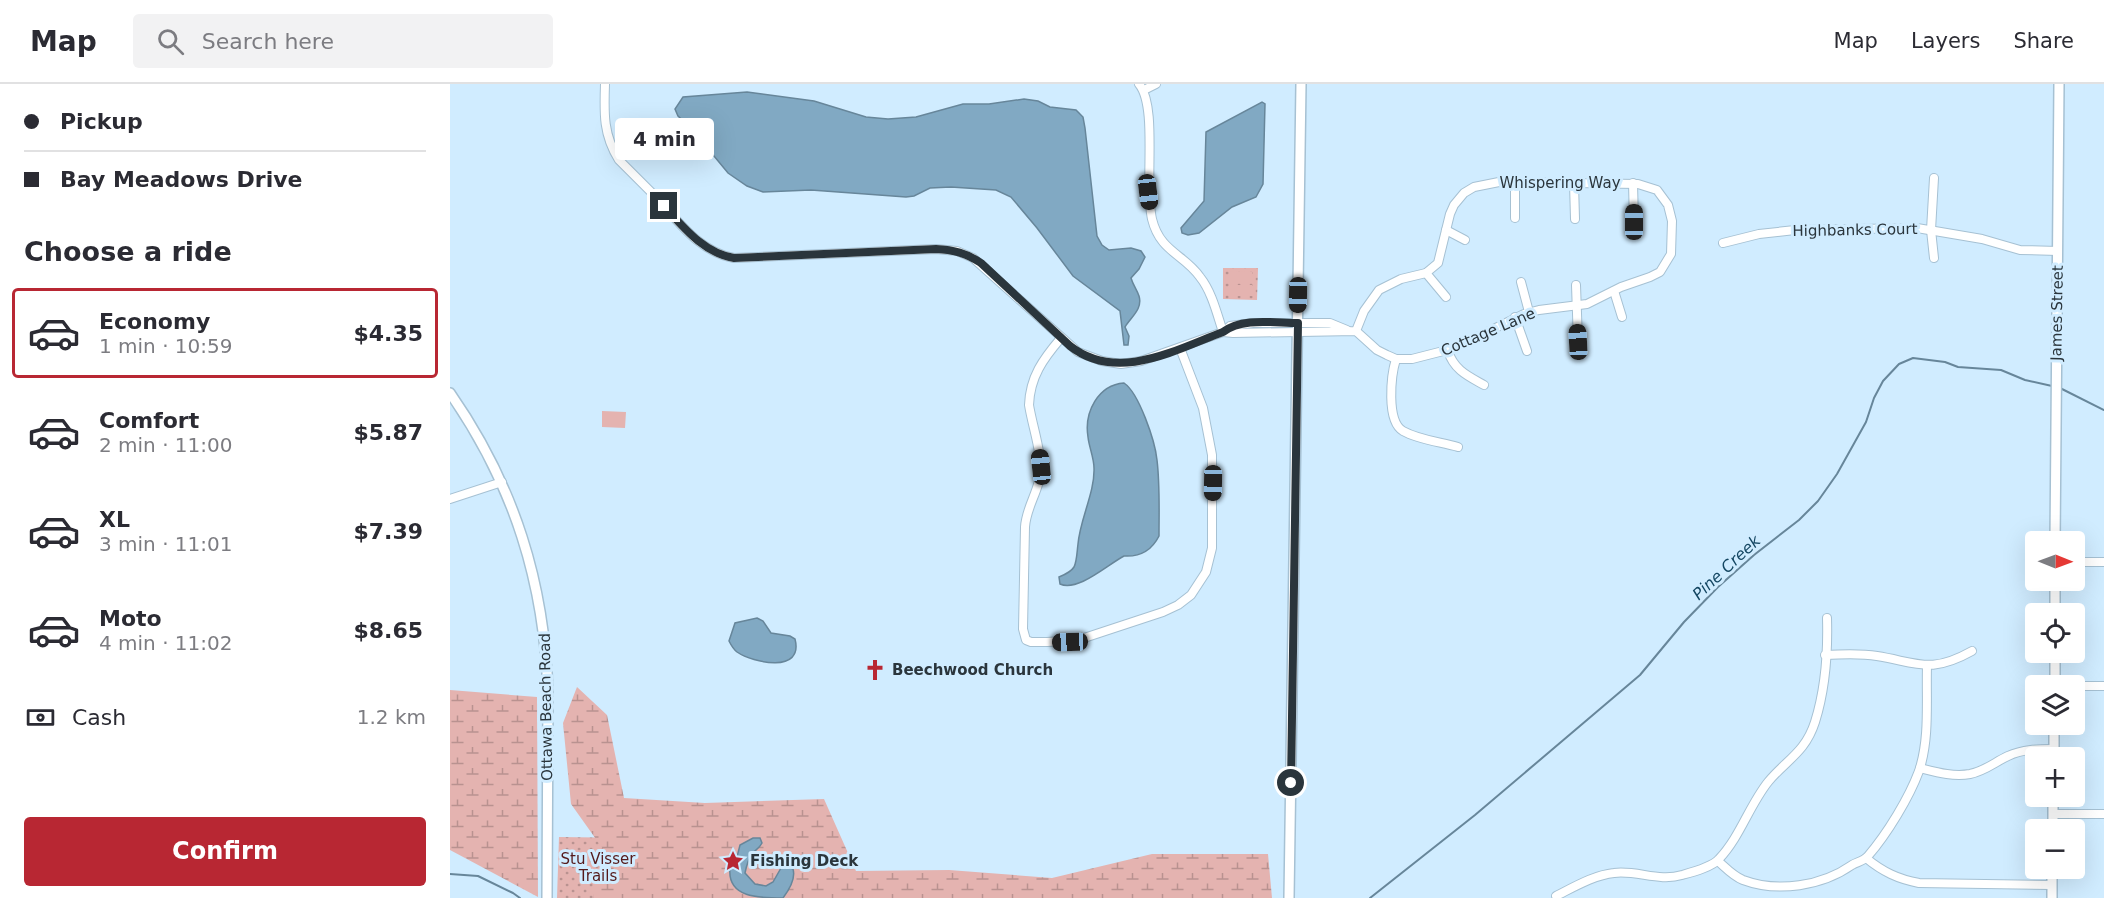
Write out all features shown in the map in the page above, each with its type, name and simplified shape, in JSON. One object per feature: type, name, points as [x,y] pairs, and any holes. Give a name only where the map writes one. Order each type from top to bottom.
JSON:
[{"type":"street","points":[[605,84],[606,134],[619,160],[689,233],[709,250],[723,256],[734,258],[957,250],[981,263],[1078,352],[1091,358],[1121,364],[1141,361],[1223,332],[1298,328],[1337,333],[1347,330],[1356,332],[1377,350],[1396,359],[1391,386],[1396,425],[1404,432],[1458,447]]},
{"type":"street","points":[[1156,84],[1141,87],[1149,105],[1148,192],[1152,218],[1168,249],[1192,267],[1201,278],[1223,332]]},
{"type":"street","points":[[1289,898],[1301,84]]},
{"type":"street","name":"James Street","points":[[2055,531],[2059,84]]},
{"type":"street","points":[[1934,178],[1931,230],[1934,258]]},
{"type":"street","points":[[1515,182],[1515,218]]},
{"type":"street","name":"Whispering Way","points":[[1426,273],[1438,263],[1454,205],[1469,190],[1488,183],[1634,183],[1653,187],[1665,198],[1671,212],[1672,230]]},
{"type":"street","points":[[1574,183],[1575,219]]},
{"type":"street","points":[[1634,183],[1634,222]]},
{"type":"street","name":"Highbanks Court","points":[[1724,243],[1759,234],[1795,230],[1917,228],[1982,239],[2020,250],[2058,251]]},
{"type":"street","points":[[1446,230],[1465,240]]},
{"type":"street","name":"Cottage Lane","points":[[1396,359],[1448,351],[1528,312],[1587,304],[1650,277],[1660,272],[1671,254],[1672,230]]},
{"type":"street","points":[[1356,332],[1364,312],[1379,290],[1401,279],[1426,273],[1446,297]]},
{"type":"street","points":[[1521,282],[1528,312]]},
{"type":"street","points":[[1576,285],[1578,342]]},
{"type":"street","points":[[1614,291],[1622,317]]},
{"type":"street","points":[[1515,317],[1527,351]]},
{"type":"street","points":[[1061,338],[1038,367],[1029,395],[1041,467],[1025,527],[1023,629],[1026,640],[1031,642],[1078,640],[1163,612],[1178,605],[1191,595],[1206,573],[1212,548],[1212,455],[1203,408],[1180,348]]},
{"type":"street","points":[[1448,351],[1459,370],[1484,385]]},
{"type":"street","name":"Ottawa Beach Road","points":[[450,393],[471,424],[502,482],[527,551],[545,631],[548,695],[547,896]]},
{"type":"street","points":[[450,499],[502,482]]},
{"type":"street","points":[[2085,562],[2104,562]]},
{"type":"street","points":[[1556,897],[1584,882],[1614,873],[1632,873],[1652,877],[1680,876],[1718,861],[1769,782],[1792,760],[1805,743],[1815,724],[1821,699],[1827,618]]},
{"type":"street","points":[[1825,655],[1874,655],[1927,666],[1951,661],[1972,651]]},
{"type":"street","points":[[1718,861],[1742,879],[1775,887],[1830,878],[1866,858],[1893,821],[1920,768],[1926,733],[1927,666]]},
{"type":"street","points":[[2085,686],[2104,686]]},
{"type":"street","points":[[1920,768],[1951,775],[1969,774],[1985,770],[2009,756],[2025,750]]},
{"type":"street","points":[[2053,807],[2053,819]]},
{"type":"street","points":[[2053,814],[2104,814]]},
{"type":"street","points":[[1866,858],[1881,870],[1899,879],[1919,883],[2052,885]]},
{"type":"street","points":[[2052,879],[2052,898]]},
{"type":"green space","points":[[1223,268],[1258,268],[1257,300],[1223,299]]},
{"type":"green space","points":[[1229,271],[1252,272],[1252,282],[1229,282]]},
{"type":"green space","points":[[1229,285],[1252,285],[1252,296],[1229,296]]},
{"type":"green space","points":[[602,411],[626,412],[625,428],[602,427]]},
{"type":"green space","points":[[577,687],[607,715],[624,798],[705,803],[824,799],[856,871],[949,870],[1052,878],[1152,854],[1268,854],[1272,898],[593,898],[603,849],[571,804],[563,723]]},
{"type":"green space","points":[[450,690],[537,697],[538,897],[450,850]]},
{"type":"green space","name":"Stu Visser Trails","points":[[559,837],[716,839],[717,898],[557,898]]},
{"type":"water","points":[[747,92],[814,101],[866,117],[888,119],[916,117],[963,104],[989,104],[1024,99],[1038,101],[1050,107],[1076,110],[1083,117],[1085,128],[1097,236],[1102,245],[1109,250],[1131,248],[1141,251],[1145,257],[1131,278],[1140,301],[1138,309],[1125,327],[1129,336],[1128,345],[1124,345],[1120,311],[1073,276],[1011,197],[996,190],[930,188],[914,196],[906,197],[811,190],[763,192],[747,186],[728,173],[678,116],[675,109],[683,97]]},
{"type":"water","points":[[1262,102],[1265,104],[1263,184],[1256,197],[1232,207],[1199,233],[1188,235],[1182,233],[1181,228],[1204,201],[1206,132]]},
{"type":"water","points":[[1124,383],[1130,388],[1141,407],[1156,452],[1159,479],[1159,536],[1145,552],[1124,556],[1084,581],[1067,585],[1060,584],[1059,577],[1073,569],[1075,565],[1079,535],[1094,477],[1094,464],[1087,428],[1088,418],[1100,394],[1115,385]]},
{"type":"water","points":[[757,618],[763,621],[771,633],[795,639],[796,650],[792,657],[775,663],[765,662],[754,660],[734,650],[729,641],[735,623]]},
{"type":"water","points":[[753,838],[760,838],[762,843],[751,856],[745,873],[755,884],[766,886],[773,882],[781,868],[786,866],[793,869],[793,880],[783,898],[764,898],[746,894],[739,891],[730,878],[730,868],[736,861],[740,845]]},
{"type":"waterway","name":"Pine Creek","points":[[1370,898],[1475,815],[1640,675],[1684,622],[1718,587],[1799,520],[1818,501],[1837,474],[1866,422],[1874,398],[1883,381],[1899,364],[1913,358],[1945,362],[1958,367],[2001,370],[2025,380],[2052,386]]},
{"type":"waterway","name":"Pine Creek","points":[[2058,387],[2104,410]]},
{"type":"waterway","name":"Pine Creek","points":[[450,874],[478,876],[520,898]]},
{"type":"place","name":"Beechwood Church","points":[[875,670]]},
{"type":"place","name":"Fishing Deck","points":[[733,861]]},
{"type":"route","points":[[664,206],[689,233],[709,250],[734,258],[957,250],[981,263],[1070,346],[1102,362],[1121,364],[1141,361],[1223,332],[1230,326],[1245,323],[1298,323],[1291,783]]}]
